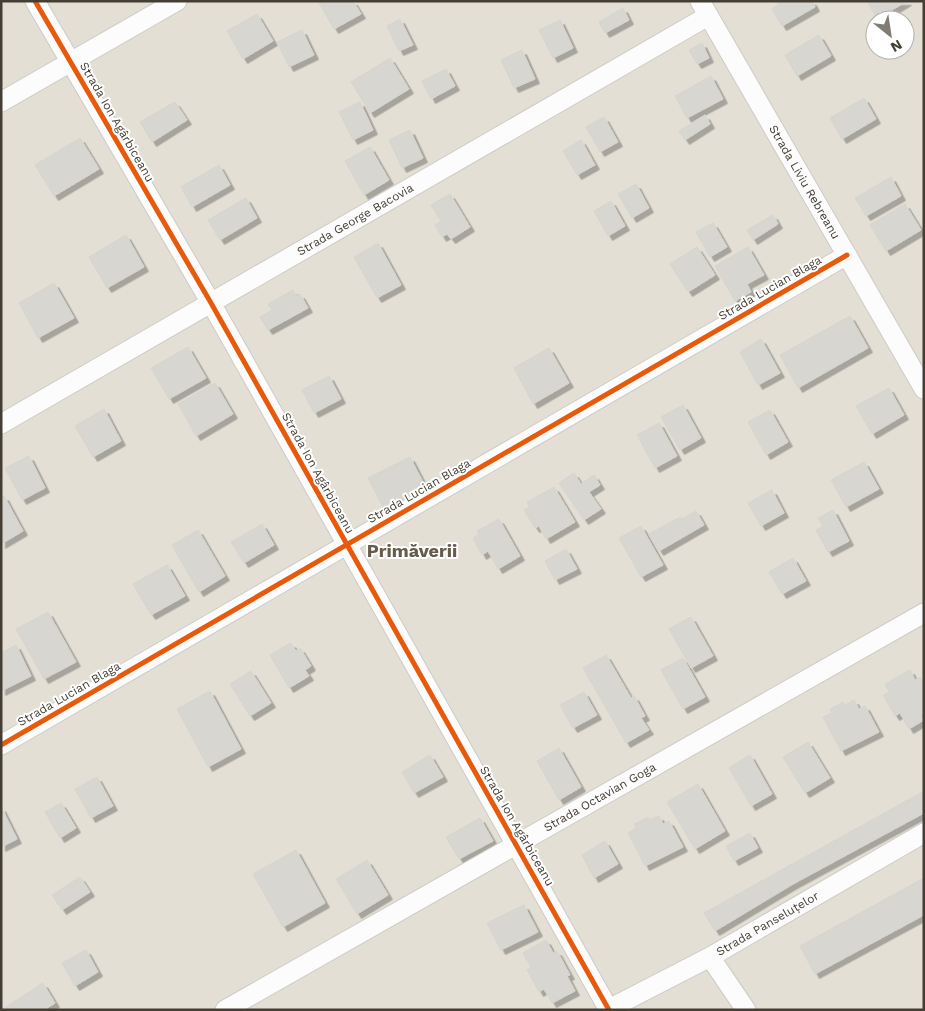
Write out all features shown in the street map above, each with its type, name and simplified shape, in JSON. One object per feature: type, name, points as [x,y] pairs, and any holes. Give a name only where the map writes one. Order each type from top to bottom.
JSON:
[{"type":"street","name":"Strada Ion Agârbiceanu","points":[[35,1],[211,303],[609,1009]]},
{"type":"street","points":[[1,102],[177,1]]},
{"type":"street","name":"Strada Liviu Rebreanu","points":[[704,9],[924,389]]},
{"type":"street","name":"Strada George Bacovia","points":[[1,424],[211,303],[704,9]]},
{"type":"street","name":"Strada Lucian Blaga","points":[[1,745],[847,255]]},
{"type":"street","name":"Strada Octavian Goga","points":[[225,1010],[924,613]]},
{"type":"street","name":"Strada Panseluțelor","points":[[609,1009],[710,957],[924,833]]},
{"type":"street","points":[[710,957],[746,1010]]},
{"type":"shaded area","points":[[1,1],[924,1],[924,1010],[1,1010]]},
{"type":"building","points":[[318,1],[353,1],[361,14],[334,29]]},
{"type":"building","points":[[776,1],[812,1],[815,7],[782,26],[772,9],[778,5]]},
{"type":"building","points":[[867,1],[907,1],[892,10],[872,10]]},
{"type":"building","points":[[623,8],[629,20],[605,33],[599,22]]},
{"type":"building","points":[[257,14],[273,41],[243,59],[227,31]]},
{"type":"building","points":[[400,19],[413,45],[399,51],[387,26]]},
{"type":"building","points":[[560,20],[573,48],[553,58],[539,30]]},
{"type":"building","points":[[302,30],[314,55],[289,67],[277,42]]},
{"type":"building","points":[[819,35],[831,56],[797,76],[785,55]]},
{"type":"building","points":[[702,43],[709,58],[697,64],[689,50]]},
{"type":"building","points":[[522,50],[535,79],[514,88],[501,60]]},
{"type":"building","points":[[390,58],[409,89],[370,113],[351,82]]},
{"type":"building","points":[[446,69],[455,86],[431,99],[422,81]]},
{"type":"building","points":[[711,76],[723,99],[687,118],[675,96]]},
{"type":"building","points":[[864,98],[876,119],[842,139],[830,118]]},
{"type":"building","points":[[175,102],[187,120],[152,142],[140,122]]},
{"type":"building","points":[[360,102],[373,130],[353,140],[339,112]]},
{"type":"building","points":[[705,115],[710,124],[685,140],[679,131]]},
{"type":"building","points":[[604,117],[618,142],[600,152],[586,127]]},
{"type":"building","points":[[410,130],[423,158],[402,168],[389,140]]},
{"type":"building","points":[[80,138],[99,169],[54,196],[35,165]]},
{"type":"building","points":[[581,140],[595,165],[577,175],[563,151]]},
{"type":"building","points":[[370,147],[389,180],[364,195],[345,161]]},
{"type":"building","points":[[219,165],[230,185],[192,207],[181,187]]},
{"type":"building","points":[[891,177],[901,196],[866,216],[855,198]]},
{"type":"building","points":[[636,184],[649,208],[632,218],[618,194]]},
{"type":"building","points":[[450,194],[470,227],[451,239],[447,234],[442,237],[435,225],[441,221],[431,205]]},
{"type":"building","points":[[246,198],[257,218],[220,240],[208,220]]},
{"type":"building","points":[[611,201],[625,226],[608,236],[594,211]]},
{"type":"building","points":[[905,204],[921,230],[886,251],[870,225]]},
{"type":"building","points":[[773,215],[778,224],[753,240],[747,230]]},
{"type":"building","points":[[713,223],[727,247],[710,257],[696,232]]},
{"type":"building","points":[[126,235],[144,267],[107,288],[89,257]]},
{"type":"building","points":[[378,243],[401,285],[377,298],[354,257]]},
{"type":"building","points":[[697,247],[715,275],[688,292],[670,264]]},
{"type":"building","points":[[748,247],[764,275],[747,284],[751,292],[735,301],[715,266]]},
{"type":"building","points":[[54,283],[74,318],[38,338],[19,303]]},
{"type":"building","points":[[293,290],[296,296],[300,294],[308,308],[268,330],[260,317],[272,310],[268,304]]},
{"type":"building","points":[[850,316],[868,348],[798,388],[780,355]]},
{"type":"building","points":[[761,339],[780,373],[758,385],[740,352]]},
{"type":"building","points":[[188,347],[206,378],[169,399],[151,368]]},
{"type":"building","points":[[549,348],[569,383],[533,404],[514,368]]},
{"type":"building","points":[[329,376],[341,399],[314,413],[302,390]]},
{"type":"building","points":[[215,383],[233,414],[196,436],[178,404]]},
{"type":"building","points":[[889,388],[904,415],[872,434],[856,406]]},
{"type":"building","points":[[683,405],[701,438],[680,450],[661,417]]},
{"type":"building","points":[[104,409],[121,441],[93,457],[75,426]]},
{"type":"building","points":[[770,410],[788,442],[766,455],[748,422]]},
{"type":"building","points":[[659,423],[677,456],[655,468],[637,435]]},
{"type":"building","points":[[29,456],[45,488],[22,500],[5,468]]},
{"type":"building","points":[[410,457],[426,488],[384,509],[368,478]]},
{"type":"building","points":[[864,462],[879,489],[846,507],[831,480]]},
{"type":"building","points":[[574,473],[581,484],[594,475],[600,485],[589,492],[601,509],[584,520],[559,483]]},
{"type":"building","points":[[554,487],[575,522],[546,539],[539,526],[535,528],[524,510],[530,507],[527,502]]},
{"type":"building","points":[[772,490],[784,513],[761,526],[748,503]]},
{"type":"building","points":[[4,496],[23,531],[1,544],[1,498]]},
{"type":"building","points":[[833,510],[849,541],[828,552],[816,530],[823,526],[818,518]]},
{"type":"building","points":[[696,511],[704,525],[659,551],[649,534],[680,517],[682,519]]},
{"type":"building","points":[[499,519],[520,556],[498,569],[488,551],[482,555],[473,538],[479,534],[477,531]]},
{"type":"building","points":[[262,524],[274,545],[244,563],[231,542]]},
{"type":"building","points":[[641,526],[663,565],[641,577],[619,538]]},
{"type":"building","points":[[198,530],[225,576],[199,592],[172,545]]},
{"type":"building","points":[[566,549],[577,569],[555,580],[545,561]]},
{"type":"building","points":[[793,558],[806,581],[782,594],[769,572]]},
{"type":"building","points":[[167,565],[185,596],[151,615],[133,584]]},
{"type":"building","points":[[48,612],[76,662],[44,679],[16,629]]},
{"type":"building","points":[[691,617],[713,656],[691,668],[669,629]]},
{"type":"building","points":[[291,643],[296,651],[300,648],[311,666],[305,670],[309,676],[289,688],[270,655]]},
{"type":"building","points":[[16,645],[31,676],[1,691],[1,653]]},
{"type":"building","points":[[606,655],[631,698],[634,696],[645,716],[641,718],[649,730],[626,743],[583,668]]},
{"type":"building","points":[[683,658],[705,697],[683,709],[661,670]]},
{"type":"building","points":[[910,670],[915,680],[920,677],[924,684],[924,714],[921,716],[924,720],[909,729],[900,713],[895,716],[883,695],[889,692],[885,684]]},
{"type":"building","points":[[251,671],[271,703],[250,716],[230,684]]},
{"type":"building","points":[[210,691],[241,749],[208,767],[177,709]]},
{"type":"building","points":[[584,692],[597,715],[573,728],[560,705]]},
{"type":"building","points":[[854,700],[859,709],[865,706],[879,732],[841,751],[823,717],[832,713],[830,709],[843,702],[845,705]]},
{"type":"building","points":[[808,742],[830,778],[805,793],[783,757]]},
{"type":"building","points":[[559,748],[581,787],[559,800],[537,761]]},
{"type":"building","points":[[430,755],[443,777],[414,793],[402,772]]},
{"type":"building","points":[[750,755],[772,794],[751,806],[729,768]]},
{"type":"building","points":[[97,777],[113,806],[91,818],[75,789]]},
{"type":"building","points":[[698,784],[725,831],[695,849],[667,802]]},
{"type":"building","points":[[924,791],[924,813],[793,884],[715,931],[704,913]]},
{"type":"building","points":[[61,803],[76,828],[60,838],[45,812]]},
{"type":"building","points":[[1,807],[17,839],[1,847]]},
{"type":"building","points":[[659,816],[663,824],[669,821],[683,847],[645,866],[628,833],[636,828],[634,824],[648,817],[649,820]]},
{"type":"building","points":[[480,818],[493,841],[459,859],[446,837]]},
{"type":"building","points":[[750,833],[758,848],[734,861],[726,846]]},
{"type":"building","points":[[605,841],[618,864],[594,878],[582,855]]},
{"type":"building","points":[[296,850],[325,903],[283,927],[253,874]]},
{"type":"building","points":[[367,860],[388,895],[357,914],[336,879]]},
{"type":"building","points":[[80,877],[90,892],[62,910],[52,895]]},
{"type":"building","points":[[924,878],[924,915],[815,974],[800,946]]},
{"type":"building","points":[[524,905],[538,932],[501,950],[487,923]]},
{"type":"building","points":[[546,940],[553,953],[557,951],[570,975],[567,976],[575,991],[552,1003],[544,989],[539,992],[527,970],[531,967],[523,953]]},
{"type":"building","points":[[86,950],[98,972],[75,986],[62,963]]},
{"type":"building","points":[[43,983],[55,1003],[44,1010],[1,1010]]},
{"type":"cycle path","points":[[35,1],[211,303],[609,1010]]},
{"type":"cycle path","points":[[1,745],[847,255]]},
{"type":"district","name":"Primăverii","points":[[412,551]]}]
